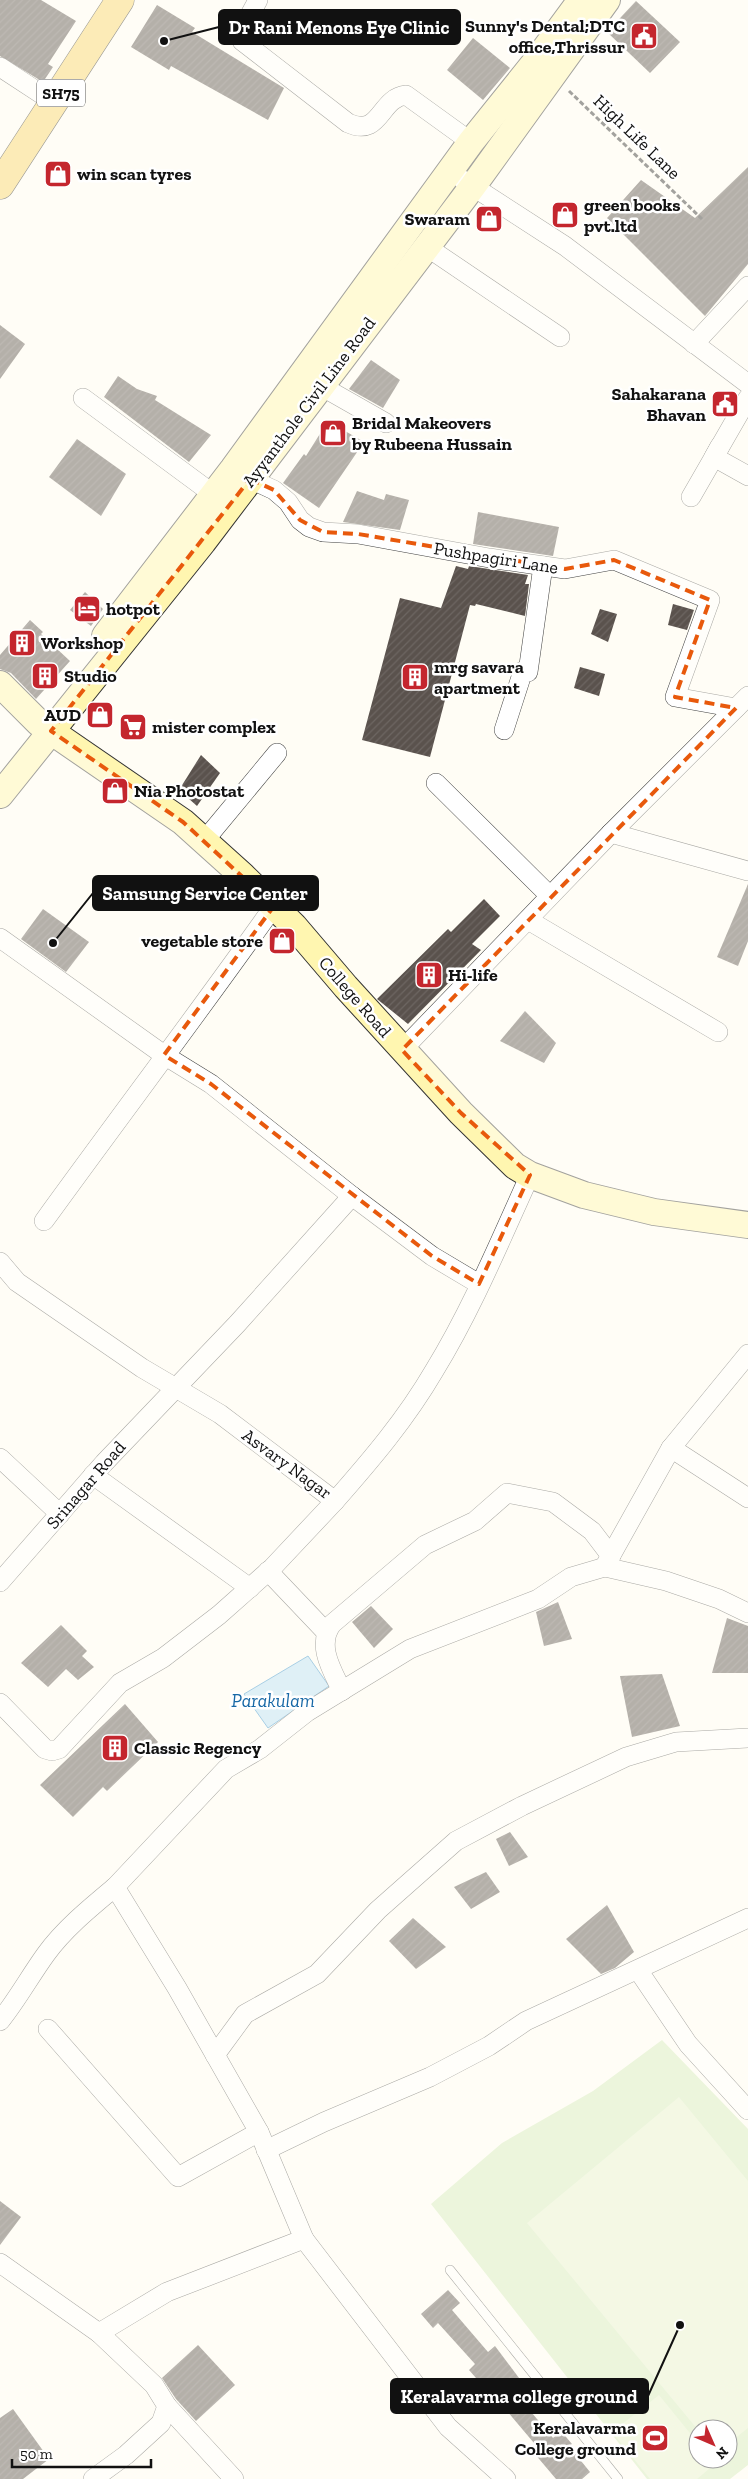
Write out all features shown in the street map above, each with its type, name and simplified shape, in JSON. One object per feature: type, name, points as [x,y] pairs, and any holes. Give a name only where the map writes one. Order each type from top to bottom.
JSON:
[{"type":"main road","name":"SH75","points":[[0,185],[55,103],[120,0]]},
{"type":"main road","name":"Ayyanthole Civil Line Road","points":[[0,795],[45,727],[213,494],[309,389],[426,247],[473,186],[544,68],[581,0]]},
{"type":"main road","name":"Ayyanthole Civil Line Road","points":[[45,727],[203,542],[250,479],[449,171],[471,142],[544,68],[607,0]]},
{"type":"main road","name":"College Road","points":[[0,684],[45,727],[183,822],[274,906],[402,1050],[461,1113],[515,1166],[530,1175],[584,1196],[654,1212],[748,1225]]},
{"type":"main road","points":[[0,771],[45,727]]},
{"type":"street","points":[[258,0],[239,34],[242,41],[348,123],[358,127],[366,127],[374,122],[391,101],[399,96],[406,95],[471,142]]},
{"type":"street","points":[[0,68],[55,103]]},
{"type":"street","points":[[449,171],[565,246],[748,384]]},
{"type":"street","points":[[426,247],[560,337]]},
{"type":"street","points":[[694,344],[748,286]]},
{"type":"street","points":[[309,389],[386,423]]},
{"type":"street","points":[[83,398],[213,494]]},
{"type":"street","points":[[748,398],[714,457],[748,476]]},
{"type":"street","points":[[691,496],[748,398]]},
{"type":"street","name":"Pushpagiri Lane","points":[[250,479],[282,496],[300,520],[309,527],[323,532],[358,534],[480,557],[566,569],[614,560],[710,600],[676,696],[743,703]]},
{"type":"street","points":[[504,730],[522,671],[528,672],[543,566]]},
{"type":"street","points":[[402,1050],[550,896],[743,703]]},
{"type":"street","points":[[204,841],[277,752]]},
{"type":"street","points":[[436,783],[550,896]]},
{"type":"street","points":[[611,834],[748,871]]},
{"type":"street","points":[[44,1221],[164,1055],[191,1023],[274,906]]},
{"type":"street","points":[[528,920],[718,1032]]},
{"type":"street","points":[[0,938],[164,1055],[211,1084],[352,1196],[432,1256],[480,1284]]},
{"type":"street","name":"Asvary Nagar","points":[[0,1262],[17,1282],[174,1388],[220,1414],[335,1502],[387,1442],[426,1384],[480,1284],[530,1175]]},
{"type":"street","name":"Srinagar Road","points":[[0,1582],[93,1475],[174,1388],[243,1318],[352,1196]]},
{"type":"street","points":[[0,2021],[18,1998],[46,1953],[89,1908],[115,1886],[226,1768],[260,1749],[307,1712],[410,1649],[538,1599],[571,1577],[608,1561],[671,1448],[748,1354]]},
{"type":"street","points":[[671,1448],[748,1498]]},
{"type":"street","points":[[0,1458],[60,1514]]},
{"type":"street","points":[[93,1475],[250,1588]]},
{"type":"street","points":[[342,1692],[325,1652],[326,1632],[332,1624],[425,1545],[475,1521],[507,1493],[553,1502],[592,1531],[608,1561],[719,1599],[748,1613]]},
{"type":"street","points":[[0,1703],[45,1749],[52,1751],[59,1749],[120,1683],[162,1658],[219,1615],[268,1572],[335,1502]]},
{"type":"street","points":[[268,1572],[326,1632]]},
{"type":"street","points":[[215,2055],[245,2014],[317,1974],[378,1910],[456,1841],[522,1806],[626,1757],[676,1742],[748,1738]]},
{"type":"street","points":[[115,1886],[259,2132],[304,2239],[448,2427],[506,2479]]},
{"type":"street","points":[[266,2150],[324,2122],[430,2077],[489,2046],[526,2021],[748,1918]]},
{"type":"street","points":[[638,1970],[688,2044],[748,2110]]},
{"type":"street","points":[[48,2029],[178,2177],[259,2132]]},
{"type":"street","points":[[99,2332],[167,2292],[304,2239]]},
{"type":"street","points":[[0,2263],[99,2332],[154,2385],[167,2406],[234,2479]]},
{"type":"street","points":[[93,2479],[126,2455],[161,2423],[167,2406]]},
{"type":"lane","points":[[450,2270],[618,2479]]},
{"type":"path","name":"High Life Lane","points":[[544,68],[702,219]]},
{"type":"highlighted area","points":[[250,479],[274,490],[300,520],[323,532],[358,534],[565,569],[614,560],[710,600],[675,697],[736,708],[402,1050],[461,1113],[530,1175],[479,1284],[432,1256],[211,1084],[164,1055],[274,906],[183,822],[51,731]]},
{"type":"green space","points":[[662,2040],[748,2129],[748,2465],[730,2479],[647,2479],[431,2204],[502,2143],[593,2091]]},
{"type":"green space","name":"Keralavarma College ground","points":[[679,2097],[748,2181],[748,2428],[738,2436],[738,2419],[689,2419],[527,2223]]},
{"type":"green space","name":"Keralavarma College ground","points":[[659,2395],[688,2431],[688,2469],[709,2469],[697,2479],[650,2479],[612,2432]]},
{"type":"water","name":"Parakulam","points":[[308,1656],[329,1686],[268,1728],[244,1694]]},
{"type":"building","points":[[0,0],[41,0],[76,21],[48,64],[53,67],[43,82],[0,56]]},
{"type":"building","points":[[636,1],[680,42],[650,73],[607,32]]},
{"type":"building","points":[[157,5],[195,28],[192,32],[284,88],[268,120],[171,66],[169,70],[131,47]]},
{"type":"building","points":[[473,38],[510,68],[483,100],[447,70]]},
{"type":"building","points":[[748,167],[748,264],[705,316],[607,218],[641,180],[695,218]]},
{"type":"building","points":[[0,325],[25,344],[0,379]]},
{"type":"building","points":[[371,360],[400,380],[383,408],[349,389]]},
{"type":"building","points":[[118,376],[137,389],[157,396],[155,400],[211,435],[189,462],[104,397]]},
{"type":"building","points":[[328,421],[364,442],[319,508],[283,483],[304,454],[306,456]]},
{"type":"building","points":[[77,439],[126,474],[101,516],[49,477]]},
{"type":"building","points":[[357,491],[384,500],[386,494],[409,500],[400,530],[343,522]]},
{"type":"building","points":[[478,512],[559,527],[553,556],[473,544]]},
{"type":"building","name":"mrg savara apartment","points":[[456,566],[468,569],[469,566],[528,575],[525,584],[529,584],[525,616],[476,604],[475,606],[470,605],[430,757],[362,740],[400,598],[441,608]]},
{"type":"building","name":"hotpot","points":[[85,592],[103,609],[91,626],[70,610]]},
{"type":"building","points":[[673,604],[694,610],[687,630],[668,625]]},
{"type":"building","points":[[600,609],[617,614],[608,642],[591,634]]},
{"type":"building","points":[[30,620],[43,632],[41,634],[70,661],[36,699],[11,673],[0,669],[0,655]]},
{"type":"building","points":[[580,667],[605,674],[599,696],[574,688]]},
{"type":"building","points":[[201,755],[220,773],[197,806],[179,790]]},
{"type":"building","points":[[748,884],[748,941],[738,966],[717,957]]},
{"type":"building","name":"Hi-life","points":[[484,899],[500,916],[472,944],[481,950],[408,1024],[377,999],[448,929],[451,932]]},
{"type":"building","points":[[43,909],[89,942],[66,972],[21,939]]},
{"type":"building","points":[[525,1011],[556,1043],[544,1063],[500,1041]]},
{"type":"building","points":[[558,1602],[572,1639],[544,1646],[536,1612]]},
{"type":"building","points":[[371,1606],[393,1629],[374,1648],[352,1622]]},
{"type":"building","points":[[727,1618],[748,1626],[748,1673],[712,1673]]},
{"type":"building","points":[[61,1625],[87,1651],[82,1656],[94,1667],[78,1680],[66,1669],[48,1687],[21,1663]]},
{"type":"building","points":[[662,1674],[680,1726],[632,1737],[620,1676]]},
{"type":"building","name":"Classic Regency","points":[[125,1704],[158,1742],[107,1791],[103,1787],[73,1817],[40,1785]]},
{"type":"building","points":[[510,1832],[528,1857],[509,1866],[496,1839]]},
{"type":"building","points":[[486,1872],[500,1892],[471,1909],[454,1887]]},
{"type":"building","points":[[607,1905],[634,1952],[615,1968],[601,1974],[566,1939]]},
{"type":"building","points":[[413,1918],[446,1947],[416,1969],[389,1941]]},
{"type":"building","points":[[0,2201],[21,2217],[0,2245]]},
{"type":"building","points":[[448,2290],[460,2303],[452,2310],[488,2352],[495,2346],[525,2386],[516,2394],[553,2438],[561,2431],[572,2444],[569,2446],[590,2472],[582,2479],[556,2479],[534,2453],[539,2449],[502,2405],[498,2409],[487,2396],[490,2394],[469,2370],[475,2364],[438,2323],[433,2328],[421,2314]]},
{"type":"building","points":[[198,2345],[235,2385],[196,2421],[176,2399],[162,2378]]},
{"type":"building","points":[[13,2409],[49,2459],[23,2479],[0,2479],[0,2418]]},
{"type":"place","name":"Sunny's Dental;DTC office,Thrissur","points":[[644,36]]},
{"type":"place","name":"Dr Rani Menons Eye Clinic","points":[[164,41]]},
{"type":"place","name":"win scan tyres","points":[[58,174]]},
{"type":"place","name":"green books pvt.ltd","points":[[565,215]]},
{"type":"place","name":"Swaram","points":[[489,219]]},
{"type":"place","name":"Sahakarana Bhavan","points":[[725,404]]},
{"type":"place","name":"Bridal Makeovers by Rubeena Hussain","points":[[333,433]]},
{"type":"place","name":"hotpot","points":[[87,609]]},
{"type":"place","name":"Workshop","points":[[22,643]]},
{"type":"place","name":"Studio","points":[[45,676]]},
{"type":"place","name":"mrg savara apartment","points":[[415,677]]},
{"type":"place","name":"AUD","points":[[100,715]]},
{"type":"place","name":"mister complex","points":[[133,727]]},
{"type":"place","name":"Nia Photostat","points":[[115,791]]},
{"type":"place","name":"vegetable store","points":[[282,941]]},
{"type":"place","name":"Samsung Service Center","points":[[53,943]]},
{"type":"place","name":"Hi-life","points":[[429,975]]},
{"type":"place","name":"Classic Regency","points":[[115,1748]]},
{"type":"place","name":"Keralavarma college ground","points":[[680,2325]]},
{"type":"place","name":"Keralavarma College ground","points":[[655,2438]]}]
